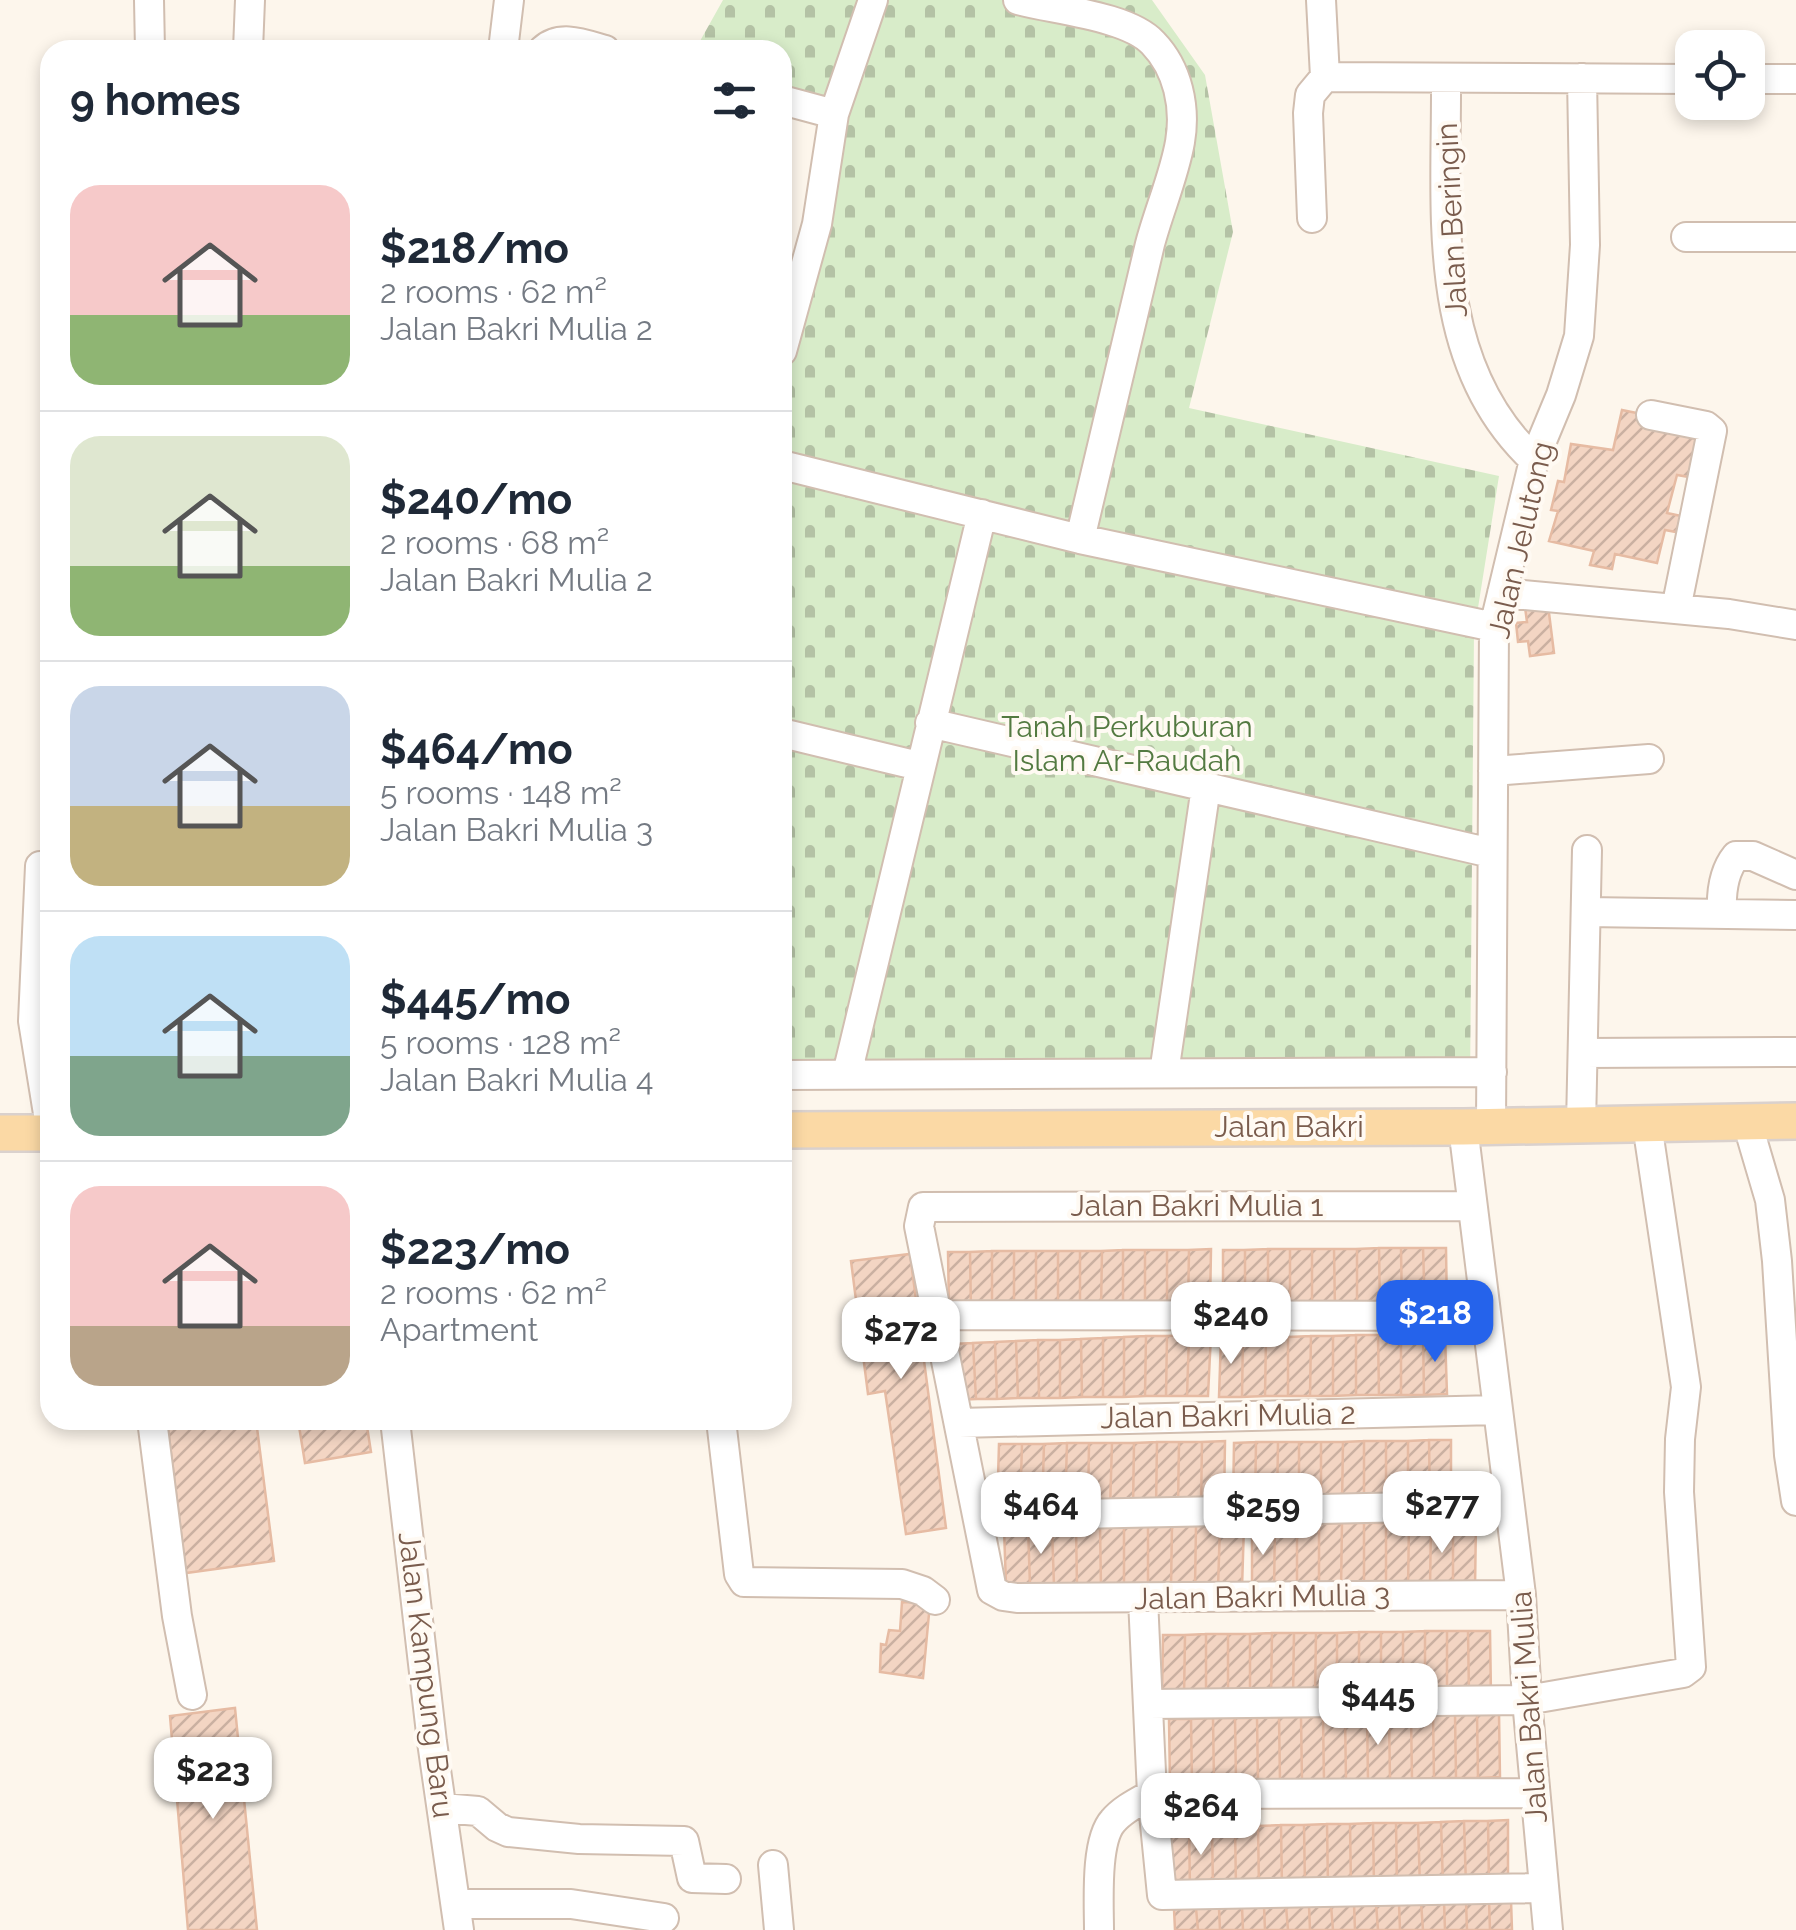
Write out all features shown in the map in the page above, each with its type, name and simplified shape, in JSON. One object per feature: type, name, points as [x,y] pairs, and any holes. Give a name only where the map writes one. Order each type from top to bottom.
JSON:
[{"type":"main road","name":"Jalan Bakri","points":[[792,1130],[1477,1127],[1796,1121]]},
{"type":"main road","points":[[0,1133],[40,1131]]},
{"type":"street","points":[[148,0],[150,40]]},
{"type":"street","points":[[248,40],[250,0]]},
{"type":"street","points":[[505,40],[509,0]]},
{"type":"street","points":[[792,314],[816,224],[834,114],[873,0]]},
{"type":"street","points":[[1018,0],[1116,21],[1136,30],[1165,57],[1180,97],[1181,140],[1152,240],[1080,539]]},
{"type":"street","points":[[1312,218],[1308,113],[1310,95],[1325,77],[1322,0]]},
{"type":"street","points":[[1325,77],[1675,79]]},
{"type":"street","name":"Jalan Beringin","points":[[1446,78],[1448,232],[1454,317],[1467,361],[1485,400],[1514,442],[1534,460]]},
{"type":"street","name":"Jalan Jelutong","points":[[1477,1127],[1492,1072],[1494,628],[1534,460],[1561,395],[1579,336],[1585,245],[1582,78]]},
{"type":"street","points":[[1765,79],[1796,79]]},
{"type":"street","points":[[792,103],[834,114]]},
{"type":"street","points":[[1686,236],[1796,237]]},
{"type":"street","points":[[1650,414],[1706,426],[1712,431],[1676,609]]},
{"type":"street","points":[[792,467],[1080,539],[1494,628]]},
{"type":"street","points":[[846,1074],[982,514]]},
{"type":"street","points":[[1502,593],[1796,625]]},
{"type":"street","points":[[930,723],[1491,853]]},
{"type":"street","points":[[792,735],[919,766]]},
{"type":"street","points":[[1493,770],[1649,760]]},
{"type":"street","points":[[1164,1073],[1206,787]]},
{"type":"street","points":[[1582,1124],[1587,850]]},
{"type":"street","points":[[1722,914],[1722,888],[1729,866],[1741,854],[1796,875]]},
{"type":"street","points":[[40,866],[33,1021],[40,1066]]},
{"type":"street","points":[[1586,912],[1796,915],[1796,897]]},
{"type":"street","points":[[1583,1053],[1796,1052]]},
{"type":"street","points":[[792,1075],[1492,1072]]},
{"type":"street","points":[[1747,1122],[1771,1211],[1789,1455],[1796,1501]]},
{"type":"street","points":[[1149,1704],[1527,1700],[1684,1672],[1692,1663],[1679,1492],[1686,1387],[1647,1124]]},
{"type":"street","name":"Jalan Bakri Mulia","points":[[1477,1127],[1471,1206],[1521,1595],[1548,1930]]},
{"type":"street","name":"Jalan Bakri Mulia 1","points":[[937,1315],[918,1226],[924,1207],[1471,1206]]},
{"type":"street","points":[[1484,1316],[937,1315],[978,1516],[1508,1504]]},
{"type":"street","name":"Jalan Bakri Mulia 2","points":[[959,1423],[1497,1410]]},
{"type":"street","points":[[153,1430],[177,1616],[192,1695]]},
{"type":"street","name":"Jalan Kampung Baru","points":[[396,1430],[458,1917]]},
{"type":"street","points":[[721,1430],[739,1574],[744,1582],[902,1584],[923,1590],[935,1600]]},
{"type":"street","name":"Jalan Bakri Mulia 3","points":[[978,1516],[992,1590],[1003,1596],[1144,1599],[1521,1595]]},
{"type":"street","points":[[1144,1599],[1152,1794],[1160,1890],[1167,1897],[1544,1888]]},
{"type":"street","points":[[1099,1930],[1102,1852],[1109,1824],[1152,1794],[1534,1793]]},
{"type":"street","points":[[442,1808],[478,1811],[508,1832],[579,1839],[684,1841],[692,1878],[726,1879]]},
{"type":"street","points":[[773,1865],[780,1930]]},
{"type":"street","points":[[458,1917],[571,1904],[664,1918]]},
{"type":"green space","name":"Tanah Perkuburan Islam Ar-Raudah","points":[[723,0],[1152,0],[1205,75],[1233,232],[1189,408],[1499,476],[1474,633],[1470,1085],[792,1089],[792,334],[847,110],[792,90],[792,40],[701,40]]},
{"type":"building","points":[[1622,410],[1700,426],[1689,477],[1677,475],[1667,513],[1681,516],[1676,532],[1665,530],[1657,563],[1615,554],[1612,569],[1590,565],[1594,551],[1549,541],[1558,511],[1551,510],[1558,481],[1564,482],[1571,444],[1613,450]]},
{"type":"building","points":[[1548,605],[1554,653],[1530,656],[1528,641],[1518,642],[1516,623],[1527,622],[1525,607]]},
{"type":"building","points":[[1379,1248],[1380,1311],[1357,1311],[1357,1249]]},
{"type":"building","points":[[1379,1248],[1401,1248],[1402,1311],[1380,1311]]},
{"type":"building","points":[[1401,1248],[1423,1248],[1425,1311],[1402,1311]]},
{"type":"building","points":[[1423,1248],[1446,1248],[1447,1311],[1425,1311]]},
{"type":"building","points":[[1211,1249],[1210,1308],[1188,1308],[1189,1250]]},
{"type":"building","points":[[1268,1249],[1268,1310],[1245,1310],[1245,1250]]},
{"type":"building","points":[[1268,1249],[1290,1249],[1290,1310],[1268,1310]]},
{"type":"building","points":[[1290,1249],[1312,1249],[1312,1310],[1290,1310]]},
{"type":"building","points":[[1312,1249],[1334,1249],[1335,1311],[1312,1310]]},
{"type":"building","points":[[1334,1249],[1357,1249],[1357,1311],[1335,1311]]},
{"type":"building","points":[[1123,1250],[1123,1309],[1101,1309],[1102,1251]]},
{"type":"building","points":[[1123,1250],[1145,1250],[1145,1309],[1123,1309]]},
{"type":"building","points":[[1145,1250],[1167,1250],[1167,1308],[1145,1309]]},
{"type":"building","points":[[1167,1250],[1189,1250],[1188,1308],[1167,1308]]},
{"type":"building","points":[[1223,1250],[1245,1250],[1245,1310],[1223,1310]]},
{"type":"building","points":[[992,1251],[992,1310],[971,1310],[970,1252]]},
{"type":"building","points":[[992,1251],[1014,1251],[1014,1310],[992,1310]]},
{"type":"building","points":[[1014,1251],[1036,1251],[1036,1310],[1014,1310]]},
{"type":"building","points":[[1036,1251],[1058,1251],[1058,1310],[1036,1310]]},
{"type":"building","points":[[1058,1251],[1080,1251],[1080,1309],[1058,1310]]},
{"type":"building","points":[[1080,1251],[1102,1251],[1101,1309],[1080,1309]]},
{"type":"building","points":[[948,1252],[970,1252],[971,1310],[949,1311]]},
{"type":"building","points":[[910,1254],[946,1528],[906,1534],[885,1391],[868,1394],[851,1261]]},
{"type":"building","points":[[1211,1334],[1208,1396],[1187,1396],[1189,1335]]},
{"type":"building","points":[[1445,1334],[1447,1394],[1424,1395],[1423,1335]]},
{"type":"building","points":[[1189,1335],[1187,1396],[1166,1396],[1167,1336]]},
{"type":"building","points":[[1356,1335],[1378,1335],[1379,1395],[1356,1395]]},
{"type":"building","points":[[1356,1335],[1356,1395],[1333,1396],[1333,1336]]},
{"type":"building","points":[[1378,1335],[1401,1335],[1401,1395],[1379,1395]]},
{"type":"building","points":[[1401,1335],[1423,1335],[1424,1395],[1401,1395]]},
{"type":"building","points":[[1146,1336],[1145,1396],[1124,1397],[1124,1337]]},
{"type":"building","points":[[1146,1336],[1167,1336],[1166,1396],[1145,1396]]},
{"type":"building","points":[[1311,1336],[1333,1336],[1333,1396],[1310,1396]]},
{"type":"building","points":[[1311,1336],[1310,1396],[1288,1396],[1288,1337]]},
{"type":"building","points":[[1124,1337],[1124,1397],[1103,1397],[1103,1338]]},
{"type":"building","points":[[1221,1337],[1243,1337],[1242,1397],[1219,1397]]},
{"type":"building","points":[[1243,1337],[1266,1337],[1265,1396],[1242,1397]]},
{"type":"building","points":[[1266,1337],[1288,1337],[1288,1396],[1265,1396]]},
{"type":"building","points":[[1103,1338],[1103,1397],[1082,1397],[1081,1339]]},
{"type":"building","points":[[1081,1339],[1082,1397],[1060,1398],[1060,1340]]},
{"type":"building","points":[[1038,1340],[1039,1398],[1018,1398],[1016,1341]]},
{"type":"building","points":[[1038,1340],[1060,1340],[1060,1398],[1039,1398]]},
{"type":"building","points":[[1016,1341],[1018,1398],[997,1399],[995,1342]]},
{"type":"building","points":[[995,1342],[997,1399],[976,1399],[973,1343]]},
{"type":"building","points":[[973,1343],[976,1399],[955,1400],[951,1344]]},
{"type":"building","points":[[168,1430],[257,1430],[274,1561],[186,1573]]},
{"type":"building","points":[[300,1430],[368,1430],[371,1452],[305,1463]]},
{"type":"building","points":[[1429,1440],[1430,1506],[1408,1506],[1408,1441]]},
{"type":"building","points":[[1429,1440],[1451,1440],[1451,1505],[1430,1506]]},
{"type":"building","points":[[1225,1441],[1224,1506],[1201,1506],[1202,1442]]},
{"type":"building","points":[[1364,1441],[1364,1506],[1342,1506],[1343,1442]]},
{"type":"building","points":[[1364,1441],[1386,1441],[1386,1506],[1364,1506]]},
{"type":"building","points":[[1386,1441],[1408,1441],[1408,1506],[1386,1506]]},
{"type":"building","points":[[1157,1442],[1156,1508],[1133,1508],[1134,1443]]},
{"type":"building","points":[[1157,1442],[1179,1442],[1178,1507],[1156,1508]]},
{"type":"building","points":[[1179,1442],[1202,1442],[1201,1506],[1178,1507]]},
{"type":"building","points":[[1256,1442],[1255,1506],[1233,1506],[1234,1443]]},
{"type":"building","points":[[1256,1442],[1278,1442],[1277,1506],[1255,1506]]},
{"type":"building","points":[[1278,1442],[1299,1442],[1299,1506],[1277,1506]]},
{"type":"building","points":[[1299,1442],[1321,1442],[1321,1506],[1299,1506]]},
{"type":"building","points":[[1321,1442],[1343,1442],[1342,1506],[1321,1506]]},
{"type":"building","points":[[1067,1443],[1065,1510],[1042,1511],[1044,1444]]},
{"type":"building","points":[[1067,1443],[1089,1443],[1088,1509],[1065,1510]]},
{"type":"building","points":[[1089,1443],[1112,1443],[1110,1509],[1088,1509]]},
{"type":"building","points":[[1112,1443],[1134,1443],[1133,1508],[1110,1509]]},
{"type":"building","points":[[999,1444],[1022,1444],[1020,1511],[997,1512]]},
{"type":"building","points":[[1022,1444],[1044,1444],[1042,1511],[1020,1511]]},
{"type":"building","points":[[1476,1521],[1475,1589],[1453,1589],[1453,1522]]},
{"type":"building","points":[[1409,1522],[1408,1590],[1386,1590],[1386,1523]]},
{"type":"building","points":[[1409,1522],[1431,1522],[1430,1589],[1408,1590]]},
{"type":"building","points":[[1431,1522],[1453,1522],[1453,1589],[1430,1589]]},
{"type":"building","points":[[1342,1523],[1341,1590],[1319,1590],[1319,1524]]},
{"type":"building","points":[[1342,1523],[1364,1523],[1364,1590],[1341,1590]]},
{"type":"building","points":[[1364,1523],[1386,1523],[1386,1590],[1364,1590]]},
{"type":"building","points":[[1275,1524],[1274,1591],[1252,1591],[1252,1525]]},
{"type":"building","points":[[1275,1524],[1297,1524],[1297,1591],[1274,1591]]},
{"type":"building","points":[[1297,1524],[1319,1524],[1319,1590],[1297,1591]]},
{"type":"building","points":[[1220,1525],[1218,1588],[1195,1587],[1196,1526]]},
{"type":"building","points":[[1220,1525],[1244,1525],[1242,1588],[1218,1588]]},
{"type":"building","points":[[1148,1526],[1148,1587],[1124,1586],[1124,1527]]},
{"type":"building","points":[[1148,1526],[1172,1526],[1171,1587],[1148,1587]]},
{"type":"building","points":[[1172,1526],[1196,1526],[1195,1587],[1171,1587]]},
{"type":"building","points":[[1076,1527],[1077,1586],[1054,1586],[1052,1528]]},
{"type":"building","points":[[1076,1527],[1100,1527],[1101,1586],[1077,1586]]},
{"type":"building","points":[[1100,1527],[1124,1527],[1124,1586],[1101,1586]]},
{"type":"building","points":[[1028,1528],[1030,1585],[1006,1585],[1004,1529]]},
{"type":"building","points":[[1028,1528],[1052,1528],[1054,1586],[1030,1585]]},
{"type":"building","points":[[902,1602],[930,1603],[923,1678],[880,1672],[881,1644],[886,1645],[889,1630],[900,1631]]},
{"type":"building","points":[[1425,1631],[1425,1696],[1403,1696],[1403,1632]]},
{"type":"building","points":[[1425,1631],[1447,1631],[1447,1696],[1425,1696]]},
{"type":"building","points":[[1447,1631],[1468,1631],[1469,1696],[1447,1696]]},
{"type":"building","points":[[1468,1631],[1490,1631],[1491,1696],[1469,1696]]},
{"type":"building","points":[[1359,1632],[1359,1696],[1337,1697],[1337,1633]]},
{"type":"building","points":[[1359,1632],[1381,1632],[1381,1696],[1359,1696]]},
{"type":"building","points":[[1381,1632],[1403,1632],[1403,1696],[1381,1696]]},
{"type":"building","points":[[1272,1633],[1271,1697],[1250,1697],[1250,1634]]},
{"type":"building","points":[[1272,1633],[1294,1633],[1293,1697],[1271,1697]]},
{"type":"building","points":[[1294,1633],[1316,1633],[1315,1697],[1293,1697]]},
{"type":"building","points":[[1316,1633],[1337,1633],[1337,1697],[1315,1697]]},
{"type":"building","points":[[1206,1634],[1206,1698],[1184,1698],[1185,1635]]},
{"type":"building","points":[[1206,1634],[1228,1634],[1228,1697],[1206,1698]]},
{"type":"building","points":[[1228,1634],[1250,1634],[1250,1697],[1228,1697]]},
{"type":"building","points":[[1163,1635],[1185,1635],[1184,1698],[1162,1698]]},
{"type":"building","points":[[235,1708],[257,1930],[188,1930],[170,1716]]},
{"type":"building","points":[[1499,1713],[1500,1777],[1478,1778],[1477,1714]]},
{"type":"building","points":[[1455,1714],[1477,1714],[1478,1778],[1456,1778]]},
{"type":"building","points":[[1455,1714],[1456,1778],[1434,1778],[1433,1715]]},
{"type":"building","points":[[1389,1715],[1411,1715],[1412,1779],[1390,1779]]},
{"type":"building","points":[[1389,1715],[1390,1779],[1368,1780],[1367,1716]]},
{"type":"building","points":[[1411,1715],[1433,1715],[1434,1778],[1412,1779]]},
{"type":"building","points":[[1345,1716],[1367,1716],[1368,1780],[1346,1780]]},
{"type":"building","points":[[1345,1716],[1346,1780],[1324,1781],[1323,1717]]},
{"type":"building","points":[[1279,1717],[1301,1717],[1302,1781],[1280,1781]]},
{"type":"building","points":[[1279,1717],[1280,1781],[1258,1782],[1257,1718]]},
{"type":"building","points":[[1301,1717],[1323,1717],[1324,1781],[1302,1781]]},
{"type":"building","points":[[1213,1718],[1235,1718],[1236,1782],[1214,1783]]},
{"type":"building","points":[[1213,1718],[1214,1783],[1192,1783],[1191,1719]]},
{"type":"building","points":[[1235,1718],[1257,1718],[1258,1782],[1236,1782]]},
{"type":"building","points":[[1169,1719],[1191,1719],[1192,1783],[1170,1784]]},
{"type":"building","points":[[1508,1820],[1508,1884],[1489,1886],[1488,1821]]},
{"type":"building","points":[[1464,1821],[1466,1886],[1443,1886],[1441,1822]]},
{"type":"building","points":[[1464,1821],[1488,1821],[1489,1886],[1466,1886]]},
{"type":"building","points":[[1441,1822],[1443,1886],[1420,1887],[1418,1823]]},
{"type":"building","points":[[1373,1823],[1374,1887],[1351,1887],[1350,1824]]},
{"type":"building","points":[[1373,1823],[1396,1823],[1397,1887],[1374,1887]]},
{"type":"building","points":[[1396,1823],[1418,1823],[1420,1887],[1397,1887]]},
{"type":"building","points":[[1327,1824],[1328,1888],[1305,1888],[1304,1825]]},
{"type":"building","points":[[1327,1824],[1350,1824],[1351,1887],[1328,1888]]},
{"type":"building","points":[[1281,1825],[1282,1889],[1259,1889],[1258,1826]]},
{"type":"building","points":[[1281,1825],[1304,1825],[1305,1888],[1282,1889]]},
{"type":"building","points":[[1235,1826],[1236,1889],[1213,1889],[1212,1827]]},
{"type":"building","points":[[1235,1826],[1258,1826],[1259,1889],[1236,1889]]},
{"type":"building","points":[[1189,1827],[1190,1890],[1168,1890],[1166,1828]]},
{"type":"building","points":[[1189,1827],[1212,1827],[1213,1889],[1190,1890]]},
{"type":"building","points":[[1511,1900],[1512,1930],[1490,1930],[1489,1901]]},
{"type":"building","points":[[1466,1901],[1489,1901],[1490,1930],[1467,1930]]},
{"type":"building","points":[[1466,1901],[1467,1930],[1445,1930],[1444,1902]]},
{"type":"building","points":[[1421,1902],[1444,1902],[1445,1930],[1423,1930]]},
{"type":"building","points":[[1421,1902],[1423,1930],[1400,1930],[1399,1903]]},
{"type":"building","points":[[1376,1903],[1399,1903],[1400,1930],[1378,1930]]},
{"type":"building","points":[[1376,1903],[1378,1930],[1355,1930],[1354,1904]]},
{"type":"building","points":[[1354,1904],[1355,1930],[1333,1930],[1331,1905]]},
{"type":"building","points":[[1309,1905],[1331,1905],[1333,1930],[1310,1930]]},
{"type":"building","points":[[1309,1905],[1310,1930],[1288,1930],[1286,1906]]},
{"type":"building","points":[[1264,1906],[1286,1906],[1288,1930],[1265,1930]]},
{"type":"building","points":[[1264,1906],[1265,1930],[1243,1930],[1242,1907]]},
{"type":"building","points":[[1242,1907],[1243,1930],[1220,1930],[1219,1908]]},
{"type":"building","points":[[1196,1908],[1219,1908],[1220,1930],[1198,1930]]},
{"type":"building","points":[[1196,1908],[1198,1930],[1175,1930],[1174,1909]]}]
